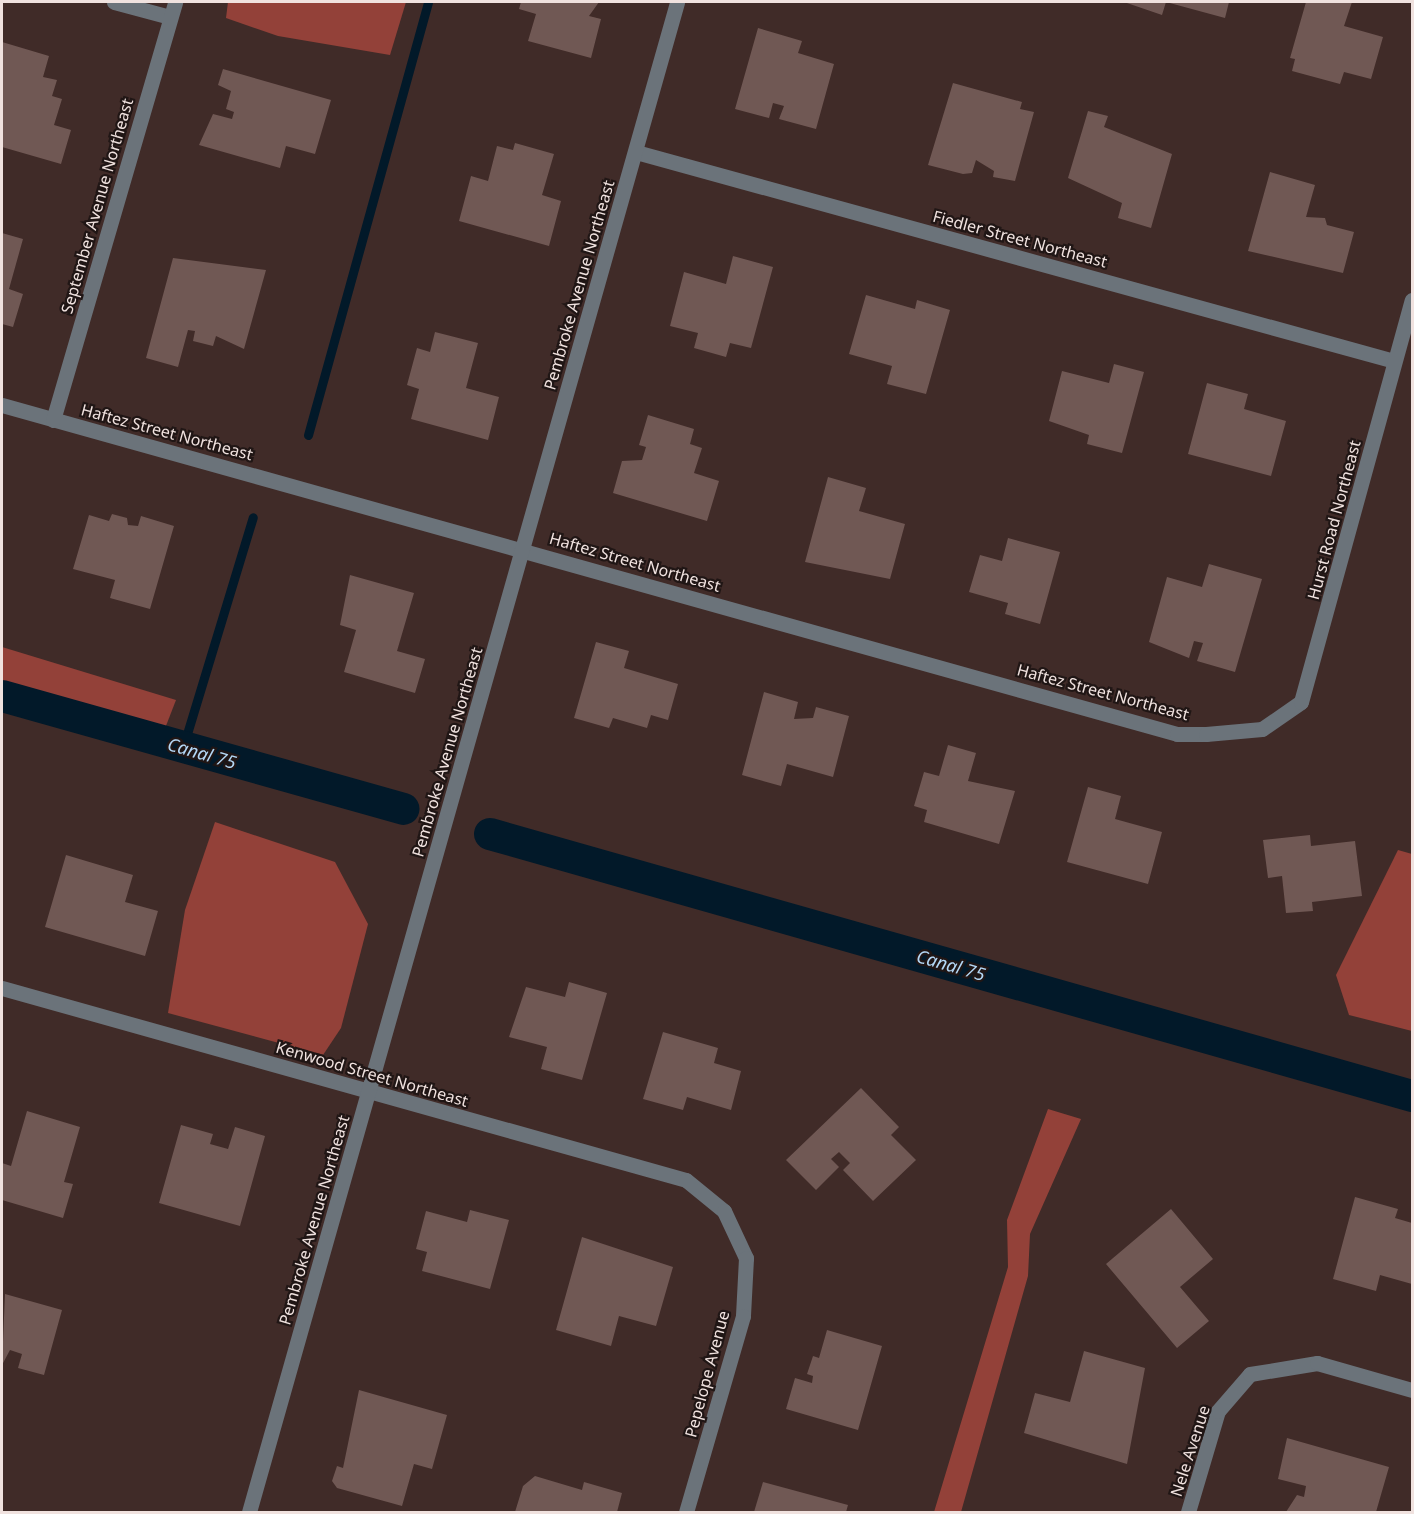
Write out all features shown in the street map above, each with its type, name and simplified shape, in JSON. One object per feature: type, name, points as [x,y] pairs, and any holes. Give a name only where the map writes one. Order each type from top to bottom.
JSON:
[{"type":"street","points":[[114,2],[171,17]]},
{"type":"street","name":"September Avenue Northeast","points":[[53,420],[175,2]]},
{"type":"street","name":"Pembroke Avenue Northeast","points":[[249,1512],[370,1092],[677,2]]},
{"type":"street","name":"Fiedler Street Northeast","points":[[636,152],[1394,361]]},
{"type":"street","name":"Hurst Road Northeast","points":[[1262,729],[1301,702],[1394,361],[1413,300]]},
{"type":"street","name":"Haftez Street Northeast","points":[[2,405],[1178,734],[1262,729]]},
{"type":"street","name":"Kenwood Street Northeast","points":[[2,988],[686,1180],[724,1211]]},
{"type":"street","name":"Pepelope Avenue","points":[[686,1512],[743,1316],[746,1258],[724,1211]]},
{"type":"street","name":"Nele Avenue","points":[[1188,1512],[1218,1411],[1250,1374],[1317,1363],[1413,1390]]},
{"type":"shaded area","points":[[228,2],[406,2],[390,55],[278,36],[226,18]]},
{"type":"shaded area","points":[[2,647],[176,700],[164,731],[2,685]]},
{"type":"shaded area","points":[[215,822],[335,862],[368,924],[341,1028],[323,1055],[168,1013],[185,910]]},
{"type":"shaded area","points":[[1398,850],[1412,854],[1412,1031],[1349,1015],[1336,975]]},
{"type":"shaded area","points":[[1048,1109],[1081,1119],[1030,1234],[1028,1276],[961,1512],[934,1512],[1008,1267],[1007,1220]]},
{"type":"building","points":[[521,2],[599,2],[589,16],[601,19],[591,58],[528,41],[536,14],[519,9]]},
{"type":"building","points":[[1124,2],[1166,2],[1162,15]]},
{"type":"building","points":[[1166,2],[1229,2],[1225,18]]},
{"type":"building","points":[[1306,2],[1352,2],[1344,26],[1383,37],[1371,79],[1344,72],[1340,84],[1292,71],[1295,59],[1290,58]]},
{"type":"building","points":[[758,28],[802,41],[798,53],[834,64],[816,129],[779,119],[784,106],[773,103],[769,118],[735,109]]},
{"type":"building","points":[[2,42],[49,56],[43,77],[57,80],[52,96],[62,99],[54,125],[71,130],[61,164],[2,147]]},
{"type":"building","points":[[223,69],[331,100],[315,154],[286,146],[280,168],[199,145],[213,114],[232,119],[234,112],[226,109],[231,91],[218,85]]},
{"type":"building","points":[[953,83],[1022,102],[1020,109],[1034,112],[1015,181],[993,177],[994,171],[976,160],[972,173],[963,174],[928,165]]},
{"type":"building","points":[[1088,111],[1108,116],[1104,127],[1172,154],[1151,228],[1118,218],[1122,203],[1068,178]]},
{"type":"building","points":[[515,143],[554,154],[542,195],[561,201],[549,246],[459,221],[471,176],[488,181],[497,146],[513,150]]},
{"type":"building","points":[[1270,172],[1315,185],[1306,217],[1325,218],[1327,225],[1354,232],[1343,273],[1248,251]]},
{"type":"building","points":[[2,233],[23,239],[9,289],[23,294],[13,327],[2,324]]},
{"type":"building","points":[[733,256],[773,267],[751,348],[730,343],[726,357],[694,348],[698,333],[670,326],[684,272],[726,284]]},
{"type":"building","points":[[173,258],[266,270],[244,349],[216,336],[213,346],[193,341],[195,331],[188,330],[178,367],[146,358]]},
{"type":"building","points":[[866,295],[915,309],[917,300],[950,310],[926,394],[887,384],[892,366],[849,354]]},
{"type":"building","points":[[435,332],[478,343],[466,388],[499,397],[488,440],[411,419],[419,389],[407,385],[417,348],[430,352]]},
{"type":"building","points":[[1114,364],[1144,372],[1122,453],[1087,444],[1089,435],[1049,421],[1062,371],[1109,383]]},
{"type":"building","points":[[1207,383],[1248,394],[1244,409],[1286,421],[1271,476],[1188,454]]},
{"type":"building","points":[[648,415],[694,429],[690,444],[702,448],[694,473],[719,481],[707,521],[613,493],[622,461],[642,460],[646,447],[639,445]]},
{"type":"building","points":[[828,477],[866,488],[859,511],[905,524],[890,579],[805,562]]},
{"type":"building","points":[[112,514],[127,518],[128,525],[138,526],[141,516],[174,526],[150,609],[110,598],[115,580],[73,569],[89,515],[109,521]]},
{"type":"building","points":[[1008,538],[1060,552],[1040,624],[1005,614],[1008,603],[969,592],[980,555],[1002,561]]},
{"type":"building","points":[[1209,564],[1262,579],[1235,672],[1197,661],[1203,643],[1194,641],[1189,658],[1149,642],[1167,577],[1202,587]]},
{"type":"building","points":[[350,575],[414,593],[397,651],[425,659],[415,693],[344,672],[356,630],[340,625]]},
{"type":"building","points":[[596,642],[629,651],[624,668],[678,684],[668,720],[651,715],[647,728],[613,718],[609,728],[574,718]]},
{"type":"building","points":[[764,692],[798,702],[794,719],[813,718],[816,707],[849,716],[833,777],[787,764],[781,786],[742,775]]},
{"type":"building","points":[[948,745],[976,753],[968,781],[1015,791],[999,844],[924,822],[927,810],[914,806],[924,772],[939,776]]},
{"type":"building","points":[[1088,787],[1121,796],[1115,819],[1162,832],[1148,884],[1067,862]]},
{"type":"building","points":[[1310,835],[1311,846],[1355,841],[1362,896],[1312,902],[1313,911],[1286,913],[1282,876],[1268,878],[1263,840]]},
{"type":"building","points":[[66,855],[133,875],[125,902],[158,911],[145,956],[45,927]]},
{"type":"building","points":[[569,982],[607,993],[582,1080],[541,1069],[547,1047],[509,1037],[526,987],[565,997]]},
{"type":"building","points":[[663,1032],[718,1048],[714,1063],[741,1071],[731,1110],[687,1097],[683,1110],[643,1099]]},
{"type":"building","points":[[861,1088],[899,1127],[891,1135],[916,1160],[873,1201],[843,1170],[850,1163],[839,1152],[831,1159],[839,1167],[816,1190],[786,1160]]},
{"type":"building","points":[[27,1111],[80,1127],[64,1182],[73,1184],[63,1218],[2,1200],[2,1163],[11,1166]]},
{"type":"building","points":[[181,1125],[213,1134],[210,1144],[228,1149],[235,1127],[265,1136],[240,1226],[159,1203]]},
{"type":"building","points":[[1355,1197],[1398,1209],[1395,1218],[1412,1223],[1412,1284],[1380,1275],[1376,1291],[1333,1279]]},
{"type":"building","points":[[1171,1209],[1213,1259],[1180,1287],[1209,1321],[1177,1348],[1106,1264]]},
{"type":"building","points":[[470,1210],[509,1220],[490,1289],[422,1271],[427,1252],[416,1249],[426,1211],[467,1222]]},
{"type":"building","points":[[582,1237],[673,1267],[656,1326],[619,1316],[611,1346],[556,1330]]},
{"type":"building","points":[[5,1294],[62,1310],[44,1375],[18,1368],[22,1354],[10,1350],[2,1365]]},
{"type":"building","points":[[827,1330],[882,1346],[858,1430],[786,1409],[795,1378],[812,1383],[813,1376],[807,1374],[813,1356],[819,1358]]},
{"type":"building","points":[[1084,1351],[1145,1368],[1127,1464],[1024,1433],[1035,1393],[1070,1402]]},
{"type":"building","points":[[359,1390],[447,1415],[432,1469],[414,1464],[402,1506],[337,1488],[332,1481],[337,1466],[343,1468]]},
{"type":"building","points":[[1287,1438],[1389,1467],[1376,1512],[1286,1512],[1297,1495],[1304,1497],[1306,1486],[1278,1479]]},
{"type":"building","points":[[535,1476],[582,1490],[584,1482],[622,1493],[617,1512],[515,1512],[523,1486]]},
{"type":"building","points":[[763,1482],[848,1505],[846,1512],[754,1512]]},
{"type":"waterway","points":[[308,435],[428,2]]},
{"type":"waterway","points":[[183,747],[253,517]]},
{"type":"waterway","name":"Canal 75","points":[[2,696],[403,809]]},
{"type":"waterway","name":"Canal 75","points":[[490,834],[1412,1096]]}]
